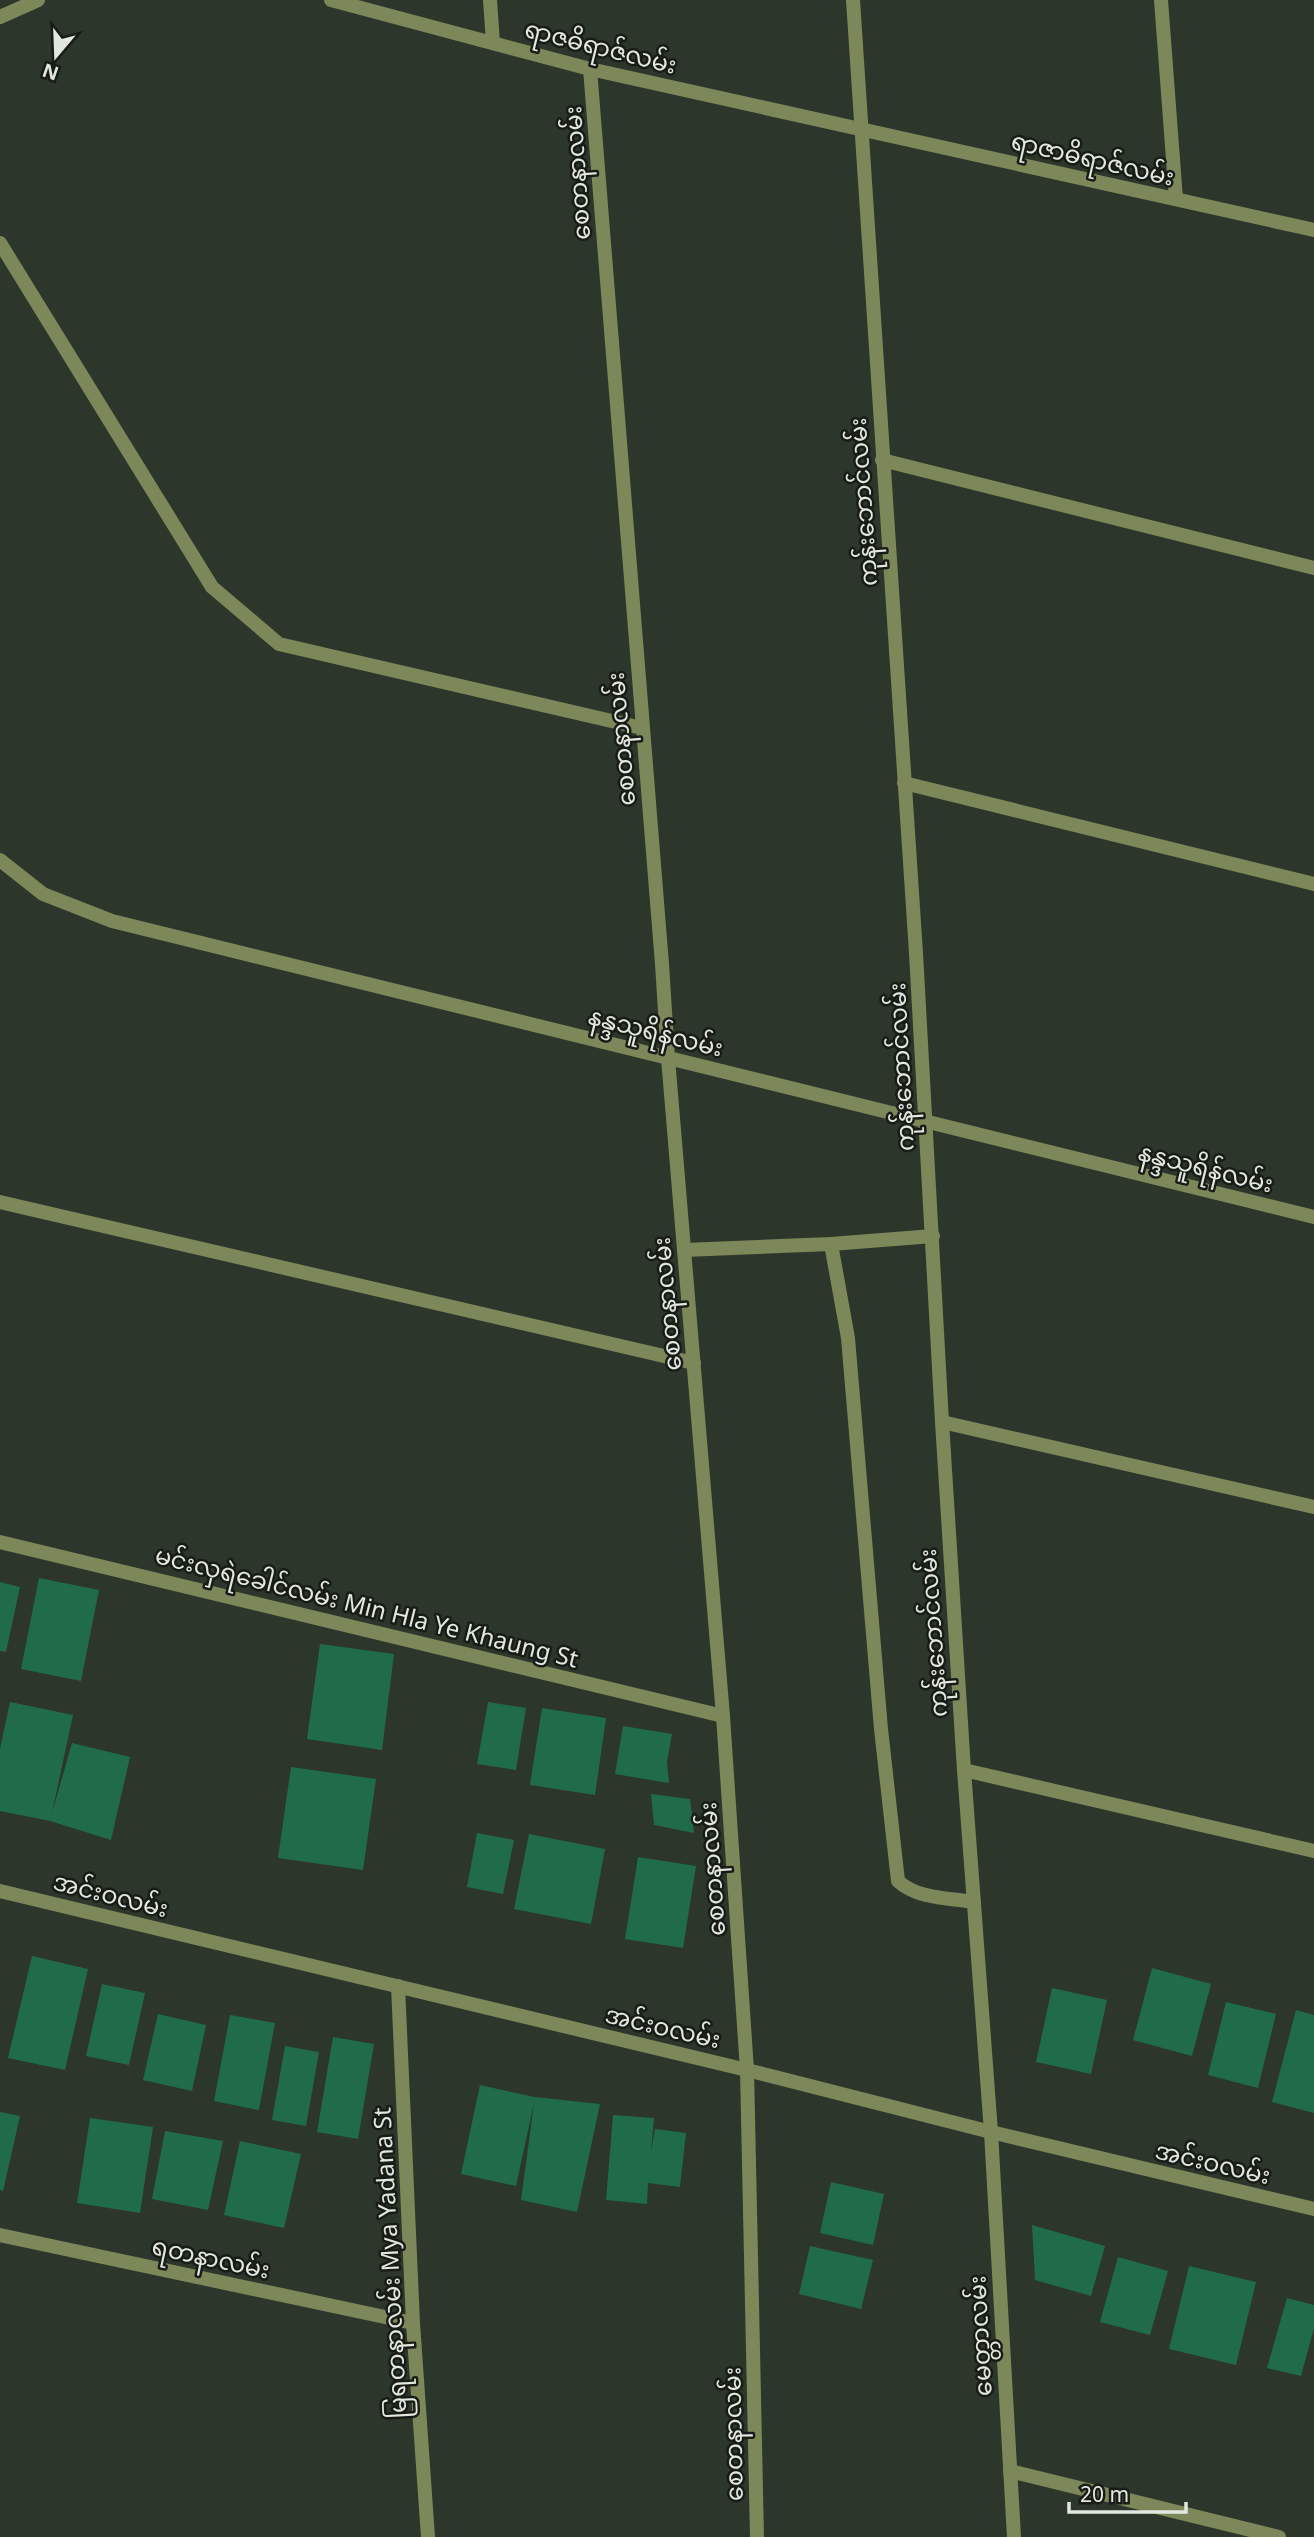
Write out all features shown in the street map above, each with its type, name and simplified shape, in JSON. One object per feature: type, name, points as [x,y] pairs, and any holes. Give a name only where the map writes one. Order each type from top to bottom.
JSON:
[{"type":"street","points":[[0,17],[38,0]]},
{"type":"street","name":"ရာဇဓိရာဇ်လမ်း","points":[[331,0],[590,69],[862,129]]},
{"type":"street","points":[[490,0],[493,43]]},
{"type":"street","name":"ကုန်းဘောင်လမ်း","points":[[853,0],[927,1123],[964,1770],[991,2132]]},
{"type":"street","points":[[1161,0],[1176,199]]},
{"type":"street","name":"စေတနာလမ်း","points":[[590,69],[723,1716],[747,2070],[757,2537]]},
{"type":"street","name":"ရာဇာဓိရာဇ်လမ်း","points":[[862,129],[1314,230]]},
{"type":"street","points":[[0,243],[212,587],[279,644],[642,728]]},
{"type":"street","points":[[882,460],[1314,568]]},
{"type":"street","points":[[904,783],[1314,884]]},
{"type":"street","name":"နန္ဒသူရိန်လမ်း","points":[[0,860],[43,894],[112,921],[1314,1217]]},
{"type":"street","points":[[0,1202],[694,1363]]},
{"type":"street","points":[[684,1250],[831,1244],[933,1236]]},
{"type":"street","points":[[831,1244],[848,1338],[881,1729],[898,1881],[907,1889],[974,1902]]},
{"type":"street","points":[[942,1422],[1314,1507]]},
{"type":"street","name":"မင်းလှရဲခေါင်လမ်း Min Hla Ye Khaung St","points":[[0,1542],[723,1716]]},
{"type":"street","points":[[964,1770],[1314,1851]]},
{"type":"street","name":"အင်းဝလမ်း","points":[[0,1891],[1314,2209]]},
{"type":"street","name":"မြရတနာလမ်း Mya Yadana St","points":[[398,1986],[413,2323],[428,2537]]},
{"type":"street","name":"မေတ္တာလမ်း","points":[[991,2132],[1014,2537]]},
{"type":"street","name":"ရတနာလမ်း","points":[[0,2235],[413,2323]]},
{"type":"street","points":[[1010,2471],[1279,2537]]},
{"type":"building","points":[[39,1578],[99,1590],[81,1681],[21,1669]]},
{"type":"building","points":[[0,1582],[20,1587],[6,1652],[0,1651]]},
{"type":"building","points":[[320,1644],[394,1654],[382,1750],[307,1739]]},
{"type":"building","points":[[10,1702],[73,1715],[52,1813],[72,1743],[130,1757],[111,1840],[50,1821],[0,1811],[0,1749]]},
{"type":"building","points":[[488,1702],[526,1708],[516,1770],[477,1764]]},
{"type":"building","points":[[542,1708],[606,1718],[595,1795],[530,1785]]},
{"type":"building","points":[[623,1726],[672,1734],[667,1762],[669,1783],[615,1774]]},
{"type":"building","points":[[291,1767],[376,1779],[363,1870],[278,1858]]},
{"type":"building","points":[[651,1794],[690,1799],[694,1833],[654,1825]]},
{"type":"building","points":[[477,1833],[514,1840],[503,1894],[467,1887]]},
{"type":"building","points":[[529,1834],[605,1849],[591,1924],[514,1909]]},
{"type":"building","points":[[638,1857],[696,1866],[683,1948],[625,1939]]},
{"type":"building","points":[[32,1956],[88,1969],[65,2070],[8,2058]]},
{"type":"building","points":[[1152,1968],[1211,1984],[1192,2056],[1133,2040]]},
{"type":"building","points":[[102,1984],[145,1993],[129,2065],[86,2056]]},
{"type":"building","points":[[1052,1988],[1107,2000],[1091,2074],[1036,2062]]},
{"type":"building","points":[[1226,2002],[1276,2014],[1258,2088],[1208,2075]]},
{"type":"building","points":[[1296,2010],[1314,2015],[1314,2113],[1272,2102]]},
{"type":"building","points":[[158,2014],[206,2025],[192,2091],[143,2080]]},
{"type":"building","points":[[230,2015],[275,2023],[259,2110],[214,2101]]},
{"type":"building","points":[[333,2037],[374,2044],[358,2139],[317,2132]]},
{"type":"building","points":[[285,2046],[319,2052],[306,2126],[272,2120]]},
{"type":"building","points":[[480,2085],[534,2097],[600,2104],[577,2212],[521,2200],[534,2103],[516,2186],[461,2174]]},
{"type":"building","points":[[0,2112],[20,2116],[3,2191],[0,2190]]},
{"type":"building","points":[[613,2115],[654,2118],[651,2152],[655,2129],[686,2133],[680,2187],[648,2183],[647,2204],[606,2200]]},
{"type":"building","points":[[90,2118],[153,2127],[140,2213],[77,2203]]},
{"type":"building","points":[[165,2131],[223,2141],[208,2210],[152,2199]]},
{"type":"building","points":[[240,2141],[301,2154],[284,2228],[224,2215]]},
{"type":"building","points":[[831,2182],[884,2194],[873,2245],[820,2233]]},
{"type":"building","points":[[1032,2225],[1105,2246],[1091,2296],[1035,2280]]},
{"type":"building","points":[[810,2246],[873,2260],[861,2309],[799,2294]]},
{"type":"building","points":[[1118,2257],[1168,2271],[1150,2335],[1100,2322]]},
{"type":"building","points":[[1189,2266],[1256,2282],[1236,2365],[1169,2349]]},
{"type":"building","points":[[1287,2298],[1314,2305],[1314,2328],[1301,2376],[1267,2368]]}]
